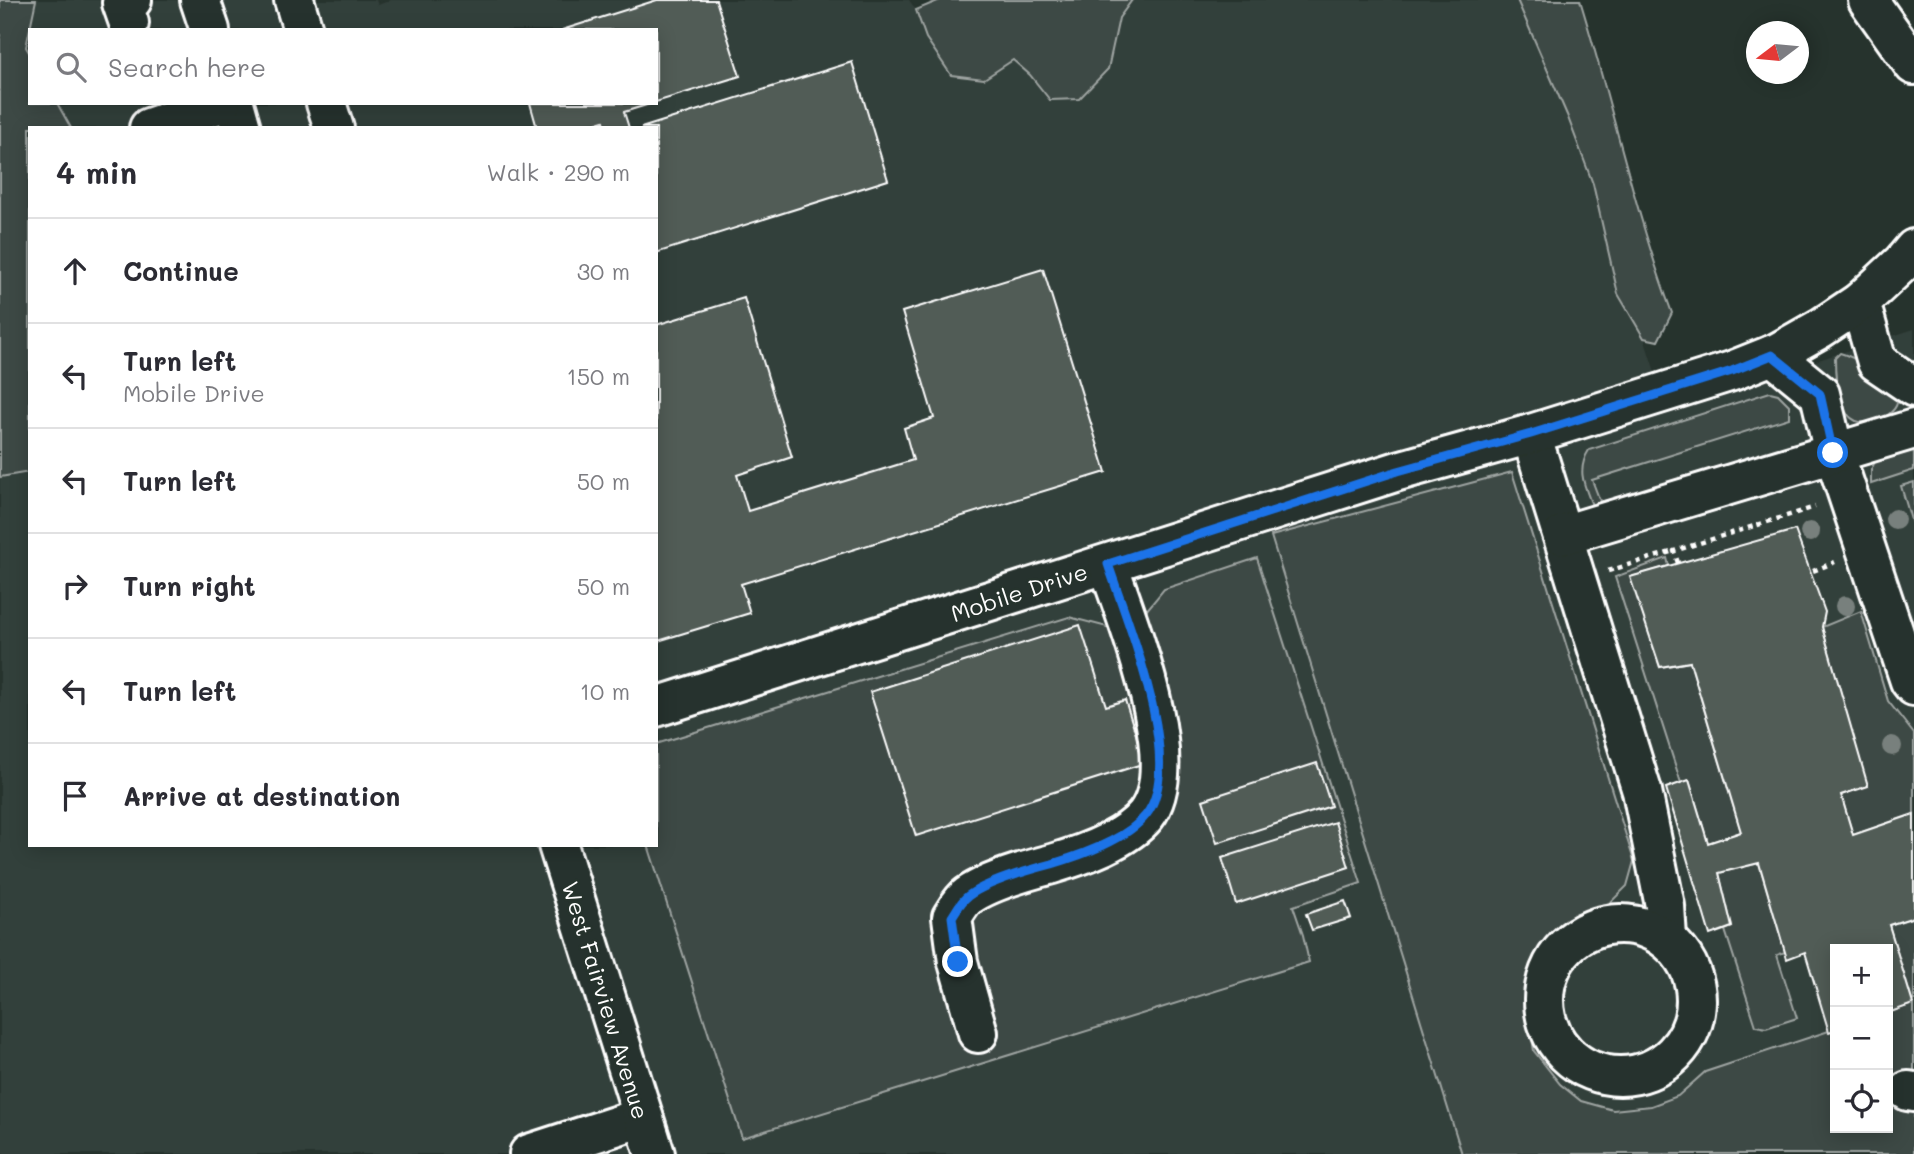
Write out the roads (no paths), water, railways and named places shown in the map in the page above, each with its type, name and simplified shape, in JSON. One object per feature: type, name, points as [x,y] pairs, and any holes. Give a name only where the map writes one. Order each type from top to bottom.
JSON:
[{"type":"street","points":[[200,0],[209,28]]},
{"type":"street","points":[[295,0],[302,28]]},
{"type":"street","points":[[1868,0],[1914,65]]},
{"type":"street","points":[[155,118],[212,105]]},
{"type":"street","points":[[235,105],[240,126]]},
{"type":"street","points":[[327,105],[333,126]]},
{"type":"street","name":"Mobile Drive","points":[[658,706],[1398,471],[1531,434],[1732,371],[1772,355],[1821,328],[1860,302],[1903,262],[1914,248]]},
{"type":"street","points":[[1860,302],[1877,362],[1914,387]]},
{"type":"street","points":[[1772,355],[1820,394],[1833,453],[1910,681],[1914,686]]},
{"type":"street","points":[[1563,535],[1914,429]]},
{"type":"street","points":[[1531,434],[1642,792],[1665,906],[1667,939]]},
{"type":"street","points":[[978,1033],[958,962],[952,917],[967,896],[1014,875],[1085,855],[1125,833],[1146,815],[1158,791],[1160,753],[1150,693],[1108,564]]},
{"type":"street","name":"West Fairview Avenue","points":[[559,847],[655,1154]]},
{"type":"street","points":[[529,1154],[643,1118]]}]
